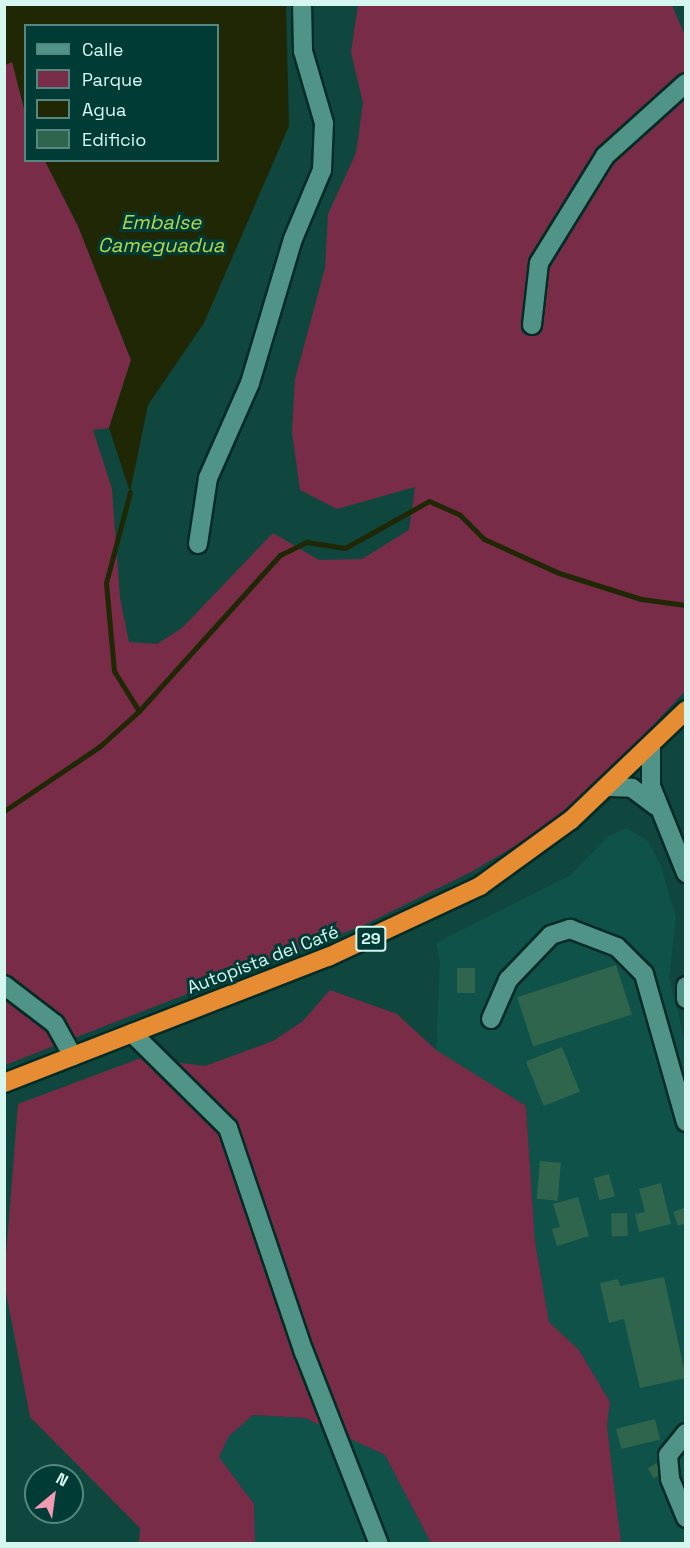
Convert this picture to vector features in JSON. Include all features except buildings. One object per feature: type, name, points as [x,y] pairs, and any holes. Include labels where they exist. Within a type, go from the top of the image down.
[{"type":"highway","name":"Autopista del Café","points":[[4,1083],[328,957],[454,899],[513,865],[609,787],[686,710]]},
{"type":"street","points":[[198,544],[208,478],[254,373],[293,239],[322,170],[324,123],[303,51],[302,4]]},
{"type":"street","points":[[532,325],[539,263],[605,156],[686,83]]},
{"type":"street","points":[[651,745],[651,786],[686,873]]},
{"type":"street","points":[[609,787],[632,788],[659,810]]},
{"type":"street","points":[[491,1019],[508,980],[551,935],[570,929],[617,947],[644,974],[686,1122]]},
{"type":"street","points":[[4,985],[55,1024],[73,1056]]},
{"type":"street","points":[[686,986],[686,999]]},
{"type":"street","points":[[132,1033],[228,1128],[304,1352],[379,1544]]},
{"type":"street","points":[[686,1433],[668,1455],[670,1479],[686,1518]]},
{"type":"shaded area","points":[[626,828],[648,841],[661,866],[676,918],[669,978],[686,1045],[685,1543],[621,1543],[607,1426],[610,1402],[579,1350],[549,1323],[535,1242],[526,1106],[436,1051],[440,961],[436,943],[571,875],[607,837]]},
{"type":"shaded area","points":[[253,1415],[305,1418],[385,1455],[431,1543],[255,1543],[254,1504],[219,1457],[229,1436]]},
{"type":"green space","points":[[358,5],[672,5],[686,38],[685,691],[614,767],[542,830],[471,872],[366,924],[5,1065],[5,65],[12,61],[24,108],[24,162],[46,162],[78,226],[131,360],[109,428],[93,430],[112,489],[120,598],[129,642],[157,644],[182,628],[273,533],[319,560],[362,559],[409,530],[415,487],[337,509],[300,490],[292,432],[295,379],[325,268],[328,214],[356,153],[363,103],[351,52]]},
{"type":"green space","points":[[330,990],[397,1014],[436,1050],[526,1106],[535,1242],[549,1322],[579,1350],[610,1402],[607,1426],[621,1543],[431,1543],[385,1455],[305,1418],[253,1415],[229,1436],[219,1457],[254,1504],[255,1543],[139,1543],[140,1528],[84,1471],[84,1464],[77,1464],[30,1417],[4,1282],[18,1104],[141,1058],[205,1066],[273,1041],[303,1021]]},
{"type":"water","name":"Embalse Cameguadua","points":[[5,4],[286,5],[289,126],[204,323],[148,405],[130,492],[109,428],[131,360],[78,226],[46,162],[219,162],[219,24],[24,24],[24,108],[12,62],[5,65]]},
{"type":"waterway","points":[[130,492],[106,583],[114,671],[139,711]]},
{"type":"waterway","points":[[4,811],[99,747],[139,711],[280,555],[307,542],[345,548],[429,501],[460,515],[484,539],[559,573],[641,599],[686,605]]}]
